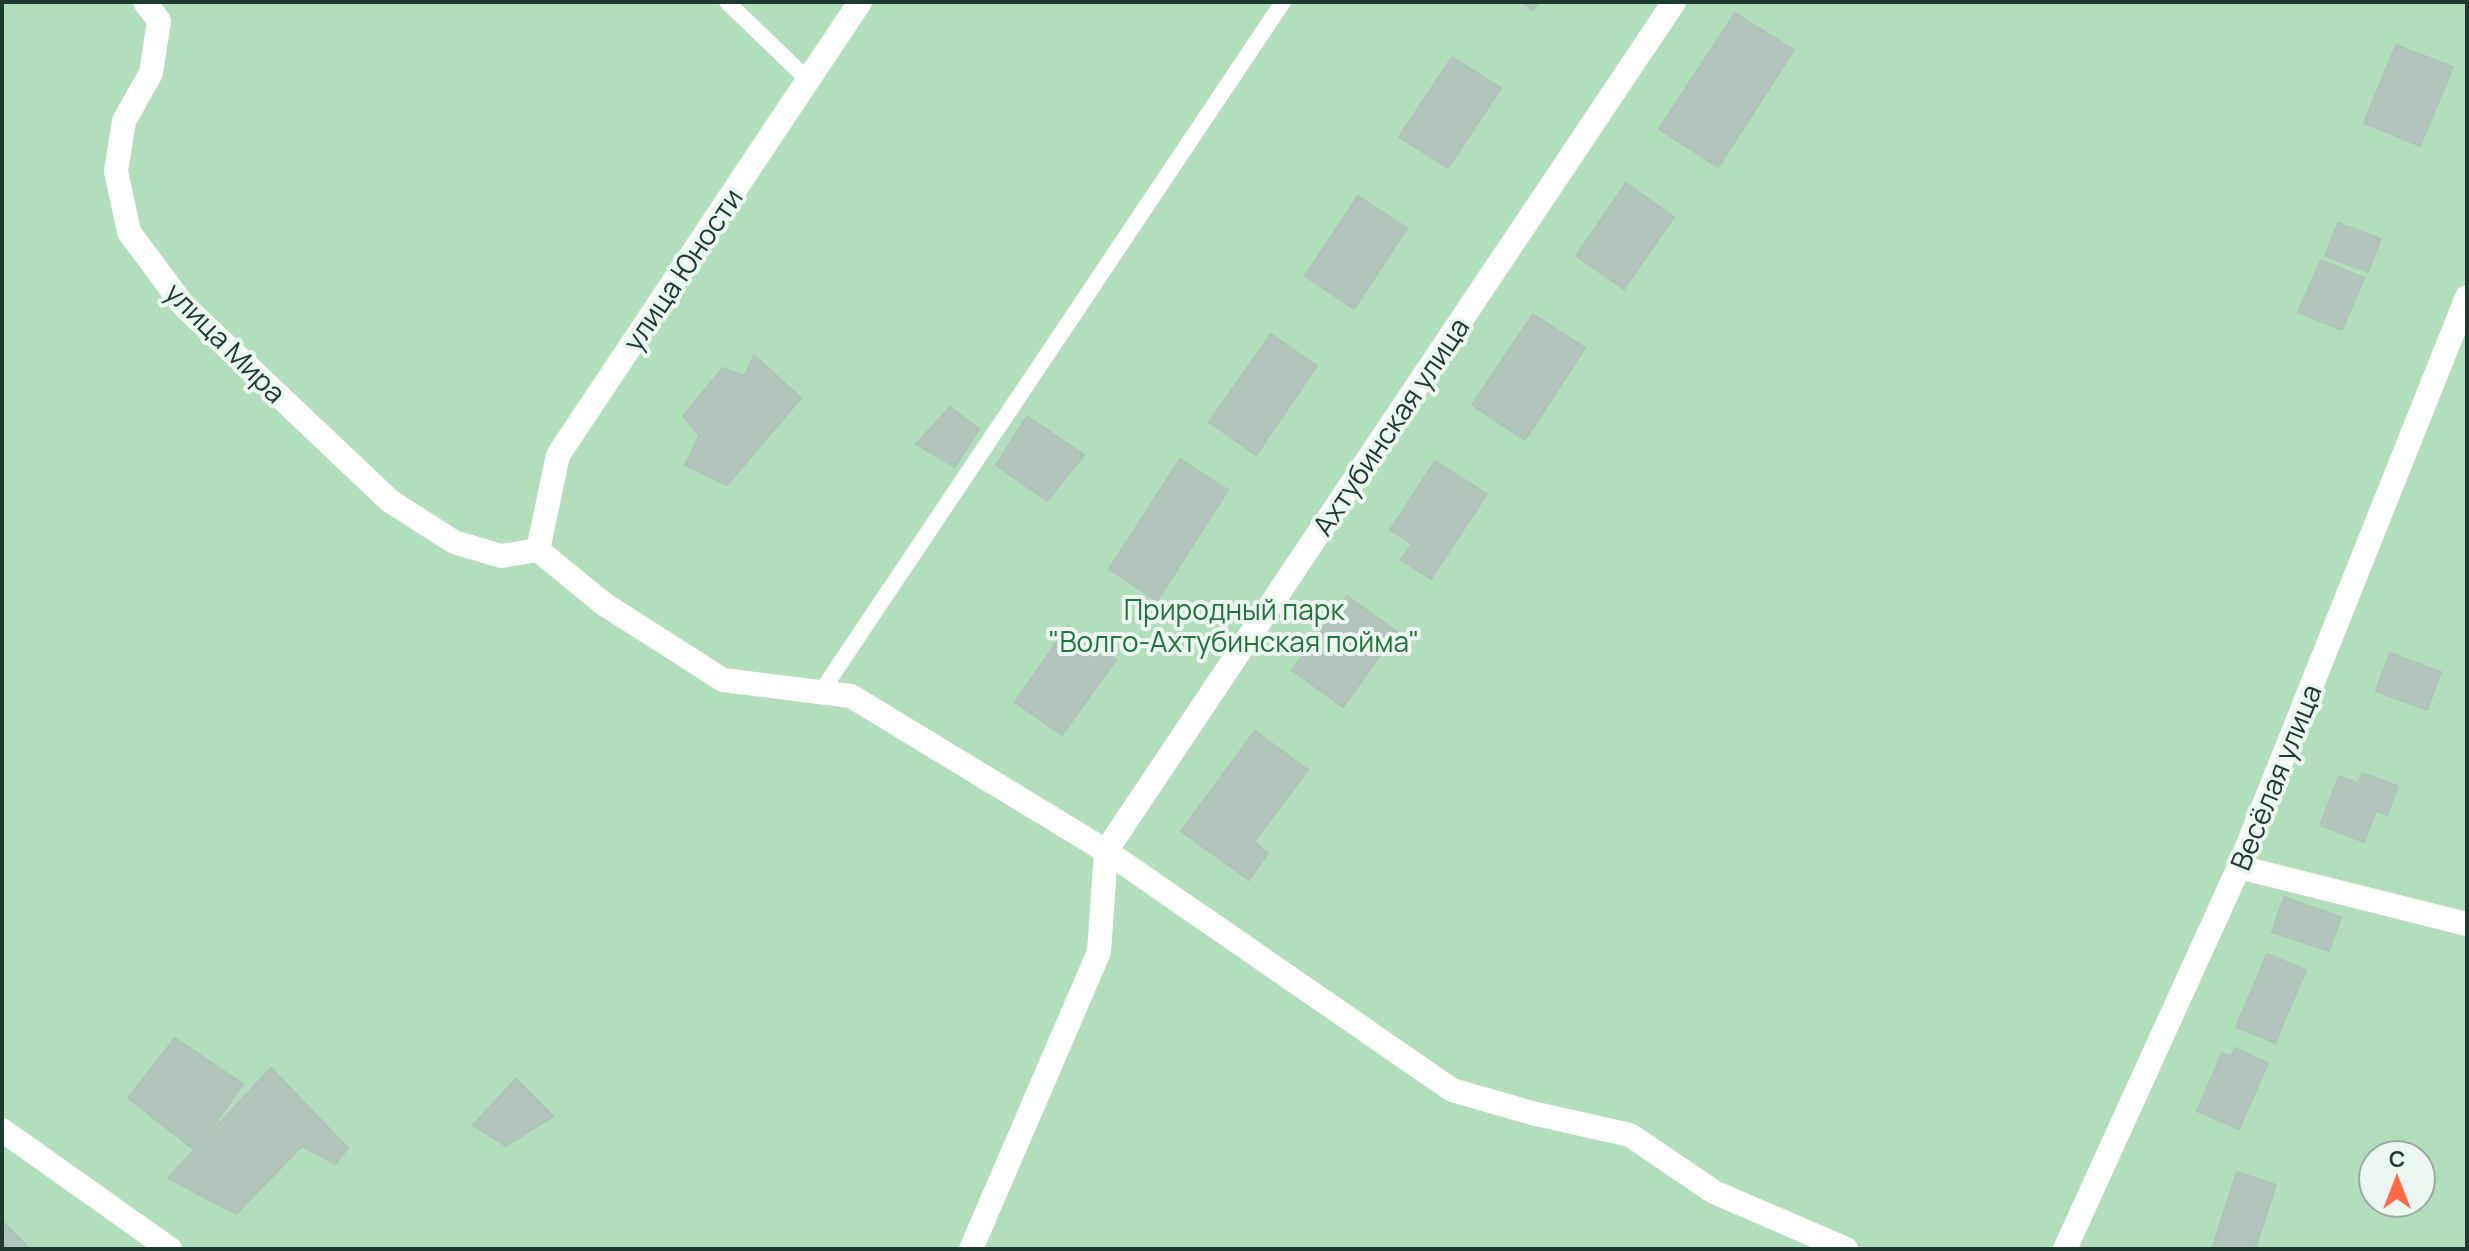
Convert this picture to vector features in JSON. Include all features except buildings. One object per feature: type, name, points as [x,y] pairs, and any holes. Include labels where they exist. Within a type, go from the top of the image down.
[{"type":"street","name":"улица Мира","points":[[145,2],[159,21],[151,73],[124,121],[116,171],[129,232],[183,305],[390,501],[454,542],[501,556],[538,550]]},
{"type":"street","name":"улица Юности","points":[[538,550],[558,455],[860,2]]},
{"type":"street","name":"Ахтубинская улица","points":[[1106,851],[1674,2]]},
{"type":"street","name":"Весёлая улица","points":[[2065,1249],[2239,867],[2467,297]]},
{"type":"street","points":[[538,550],[604,604],[723,680],[851,696],[1106,851],[1452,1090],[1532,1113],[1630,1135],[1714,1192],[1846,1249]]},
{"type":"street","points":[[971,1249],[1099,952],[1106,851]]},
{"type":"street","points":[[2239,867],[2467,924]]},
{"type":"street","points":[[2,1130],[170,1249]]},
{"type":"lane","points":[[727,2],[808,80]]},
{"type":"lane","points":[[821,692],[1283,2]]},
{"type":"green space","name":"Природный парк \"Волго-Ахтубинская пойма\"","points":[[2,2],[2467,2],[2467,1249],[2,1249]]}]
